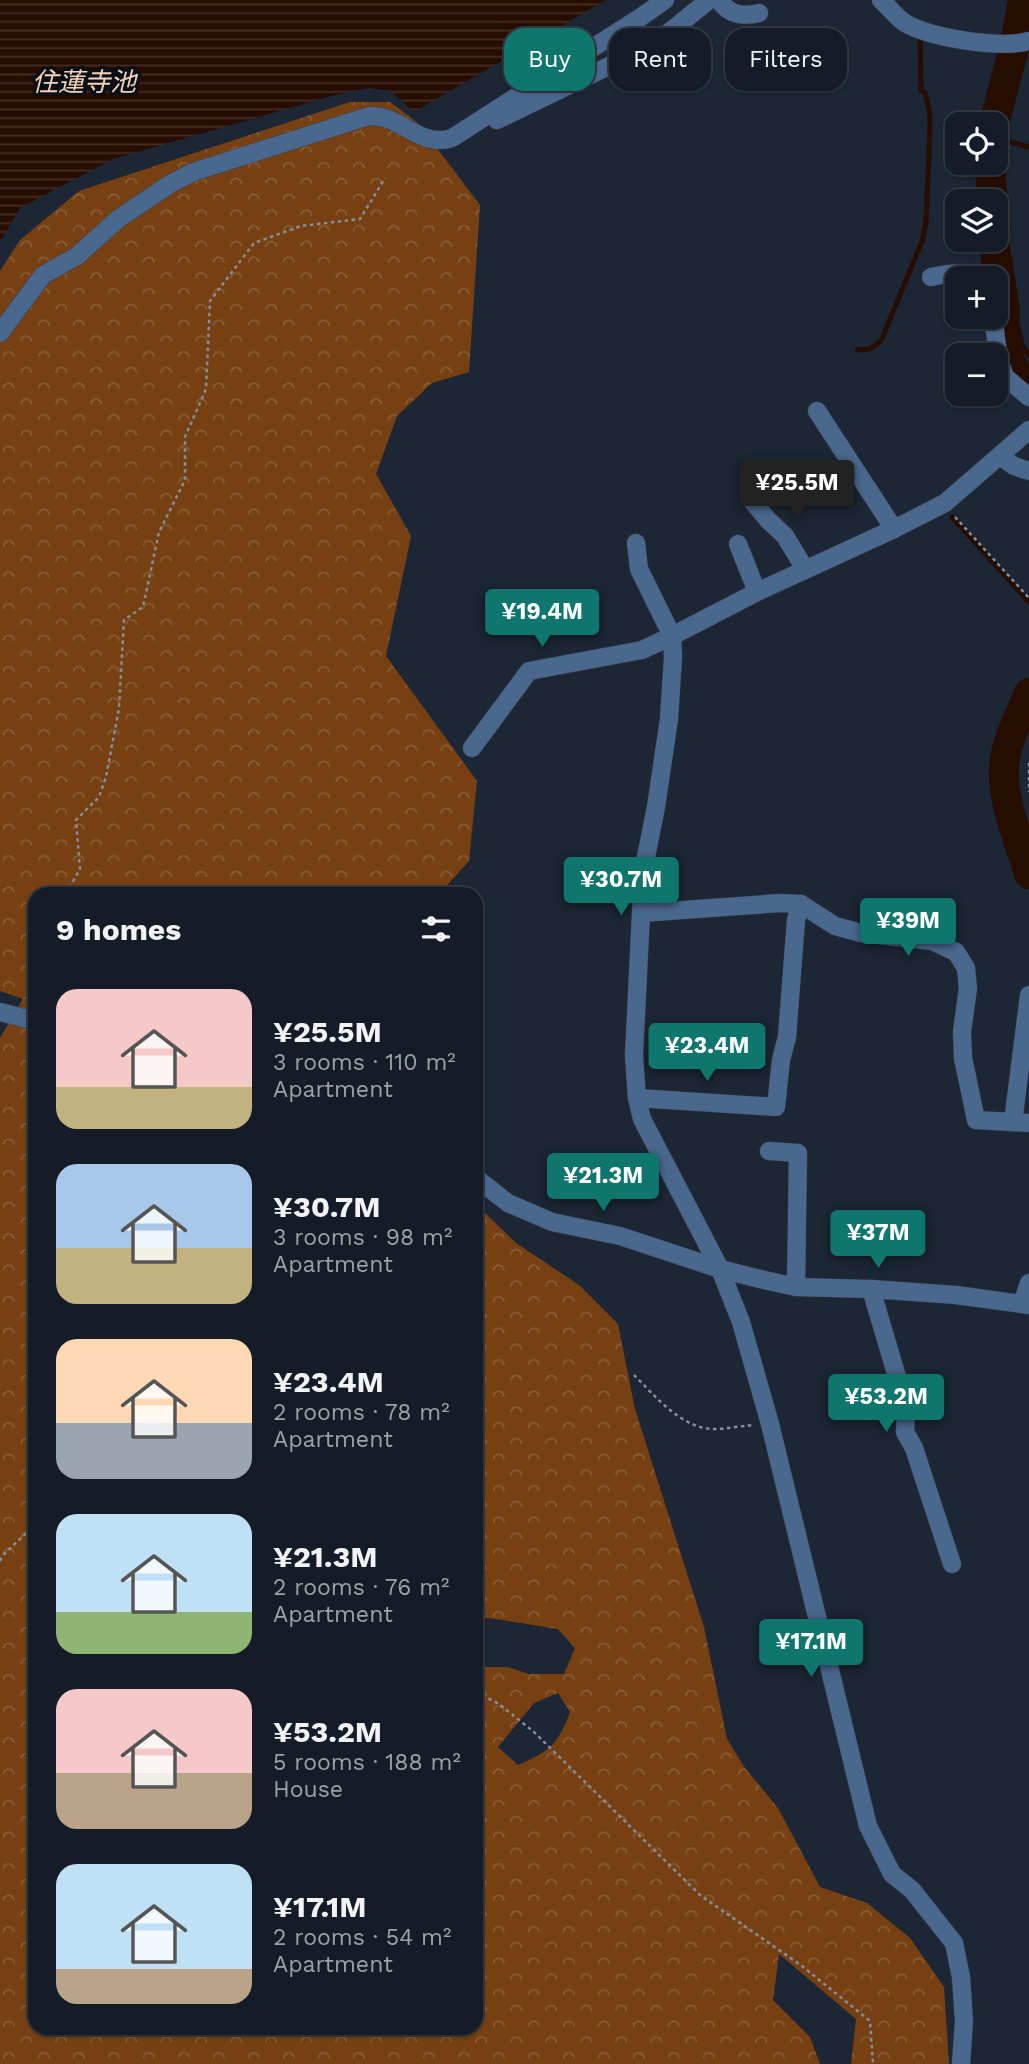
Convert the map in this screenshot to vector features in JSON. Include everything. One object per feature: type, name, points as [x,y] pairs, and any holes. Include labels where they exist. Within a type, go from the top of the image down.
[{"type":"street","points":[[459,134],[665,0]]},
{"type":"street","points":[[0,334],[43,275],[77,256],[144,200],[193,172],[369,116],[381,115],[424,138],[443,141],[503,118],[615,63],[667,34],[709,0]]},
{"type":"street","points":[[719,0],[724,8],[734,14],[745,16],[759,13]]},
{"type":"street","points":[[881,0],[897,16],[919,29],[962,39],[1007,43],[1027,41]]},
{"type":"street","points":[[931,277],[945,274]]},
{"type":"street","points":[[995,329],[999,360],[1005,377],[1029,397]]},
{"type":"street","points":[[817,411],[894,529]]},
{"type":"street","points":[[472,748],[529,671],[642,650],[757,592],[894,529],[945,503],[1029,430]]},
{"type":"street","points":[[1000,456],[1014,466],[1029,471]]},
{"type":"street","points":[[750,498],[785,536],[805,569]]},
{"type":"street","points":[[636,543],[639,569],[672,636],[668,719],[656,807],[643,872],[634,1056],[637,1098],[642,1119],[720,1269],[741,1322],[770,1424],[868,1826],[892,1874],[912,1890],[954,1943],[961,1977],[964,2021],[961,2064]]},
{"type":"street","points":[[738,544],[757,592]]},
{"type":"street","points":[[641,913],[780,903],[801,904],[835,926],[861,933],[932,941],[956,952],[966,968],[968,988],[962,1032],[963,1058],[976,1120],[1021,1122],[1029,995]]},
{"type":"street","points":[[637,1098],[776,1107],[781,1060],[787,1037],[796,920],[801,904]]},
{"type":"street","points":[[0,1012],[28,1019]]},
{"type":"street","points":[[769,1151],[798,1153],[796,1287]]},
{"type":"street","points":[[483,1183],[508,1203],[552,1223],[620,1236],[720,1269],[796,1287],[956,1295],[1025,1305],[1029,1283]]},
{"type":"street","points":[[872,1289],[906,1407],[905,1432],[914,1448],[952,1564]]},
{"type":"path","points":[[70,887],[80,869],[76,820],[99,797],[106,777],[119,708],[124,620],[143,607],[159,532],[185,480],[185,437],[206,388],[210,301],[254,243],[301,226],[360,219],[385,178]]},
{"type":"path","points":[[950,512],[1029,598]]},
{"type":"path","points":[[1029,763],[1029,792]]},
{"type":"path","points":[[634,1375],[654,1396],[689,1424],[712,1429],[770,1424]]},
{"type":"path","points":[[0,1561],[28,1532]]},
{"type":"path","points":[[483,1696],[499,1704],[534,1732],[700,1895],[802,1966],[870,2021],[873,2064]]},
{"type":"green space","points":[[350,102],[390,102],[418,123],[480,205],[469,372],[432,383],[397,416],[376,474],[411,536],[386,656],[477,781],[469,861],[445,887],[28,887],[28,2035],[483,2035],[483,1667],[507,1667],[529,1674],[564,1674],[575,1648],[558,1629],[483,1618],[483,1211],[516,1243],[579,1285],[618,1324],[635,1409],[704,1627],[727,1739],[745,1768],[778,1808],[820,1887],[867,1903],[910,1938],[944,1987],[949,2064],[851,2064],[856,2019],[779,1954],[773,2000],[810,2037],[820,2064],[0,2064],[0,1038],[23,999],[0,991],[0,271],[20,240],[79,191]],"holes":[[[558,1693],[570,1712],[552,1746],[518,1765],[498,1747],[534,1703]]]},
{"type":"water","name":"住蓮寺池","points":[[0,0],[606,0],[558,28],[504,28],[504,60],[414,112],[391,91],[368,88],[335,95],[113,159],[20,208],[0,242]]},
{"type":"waterway","points":[[997,112],[1016,40],[1023,0]]},
{"type":"waterway","points":[[857,350],[870,349],[881,341],[923,239],[930,114],[925,93],[921,91],[920,33]]},
{"type":"waterway","points":[[1029,147],[1000,139],[1007,244],[1017,306],[1017,323],[1022,344],[1029,356]]},
{"type":"waterway","points":[[991,175],[991,189]]},
{"type":"waterway","points":[[995,252],[1005,350],[1015,370],[1029,385]]},
{"type":"waterway","points":[[952,517],[1029,602]]},
{"type":"waterway","points":[[1029,693],[1010,738],[1004,766],[1008,807],[1029,874]]}]
